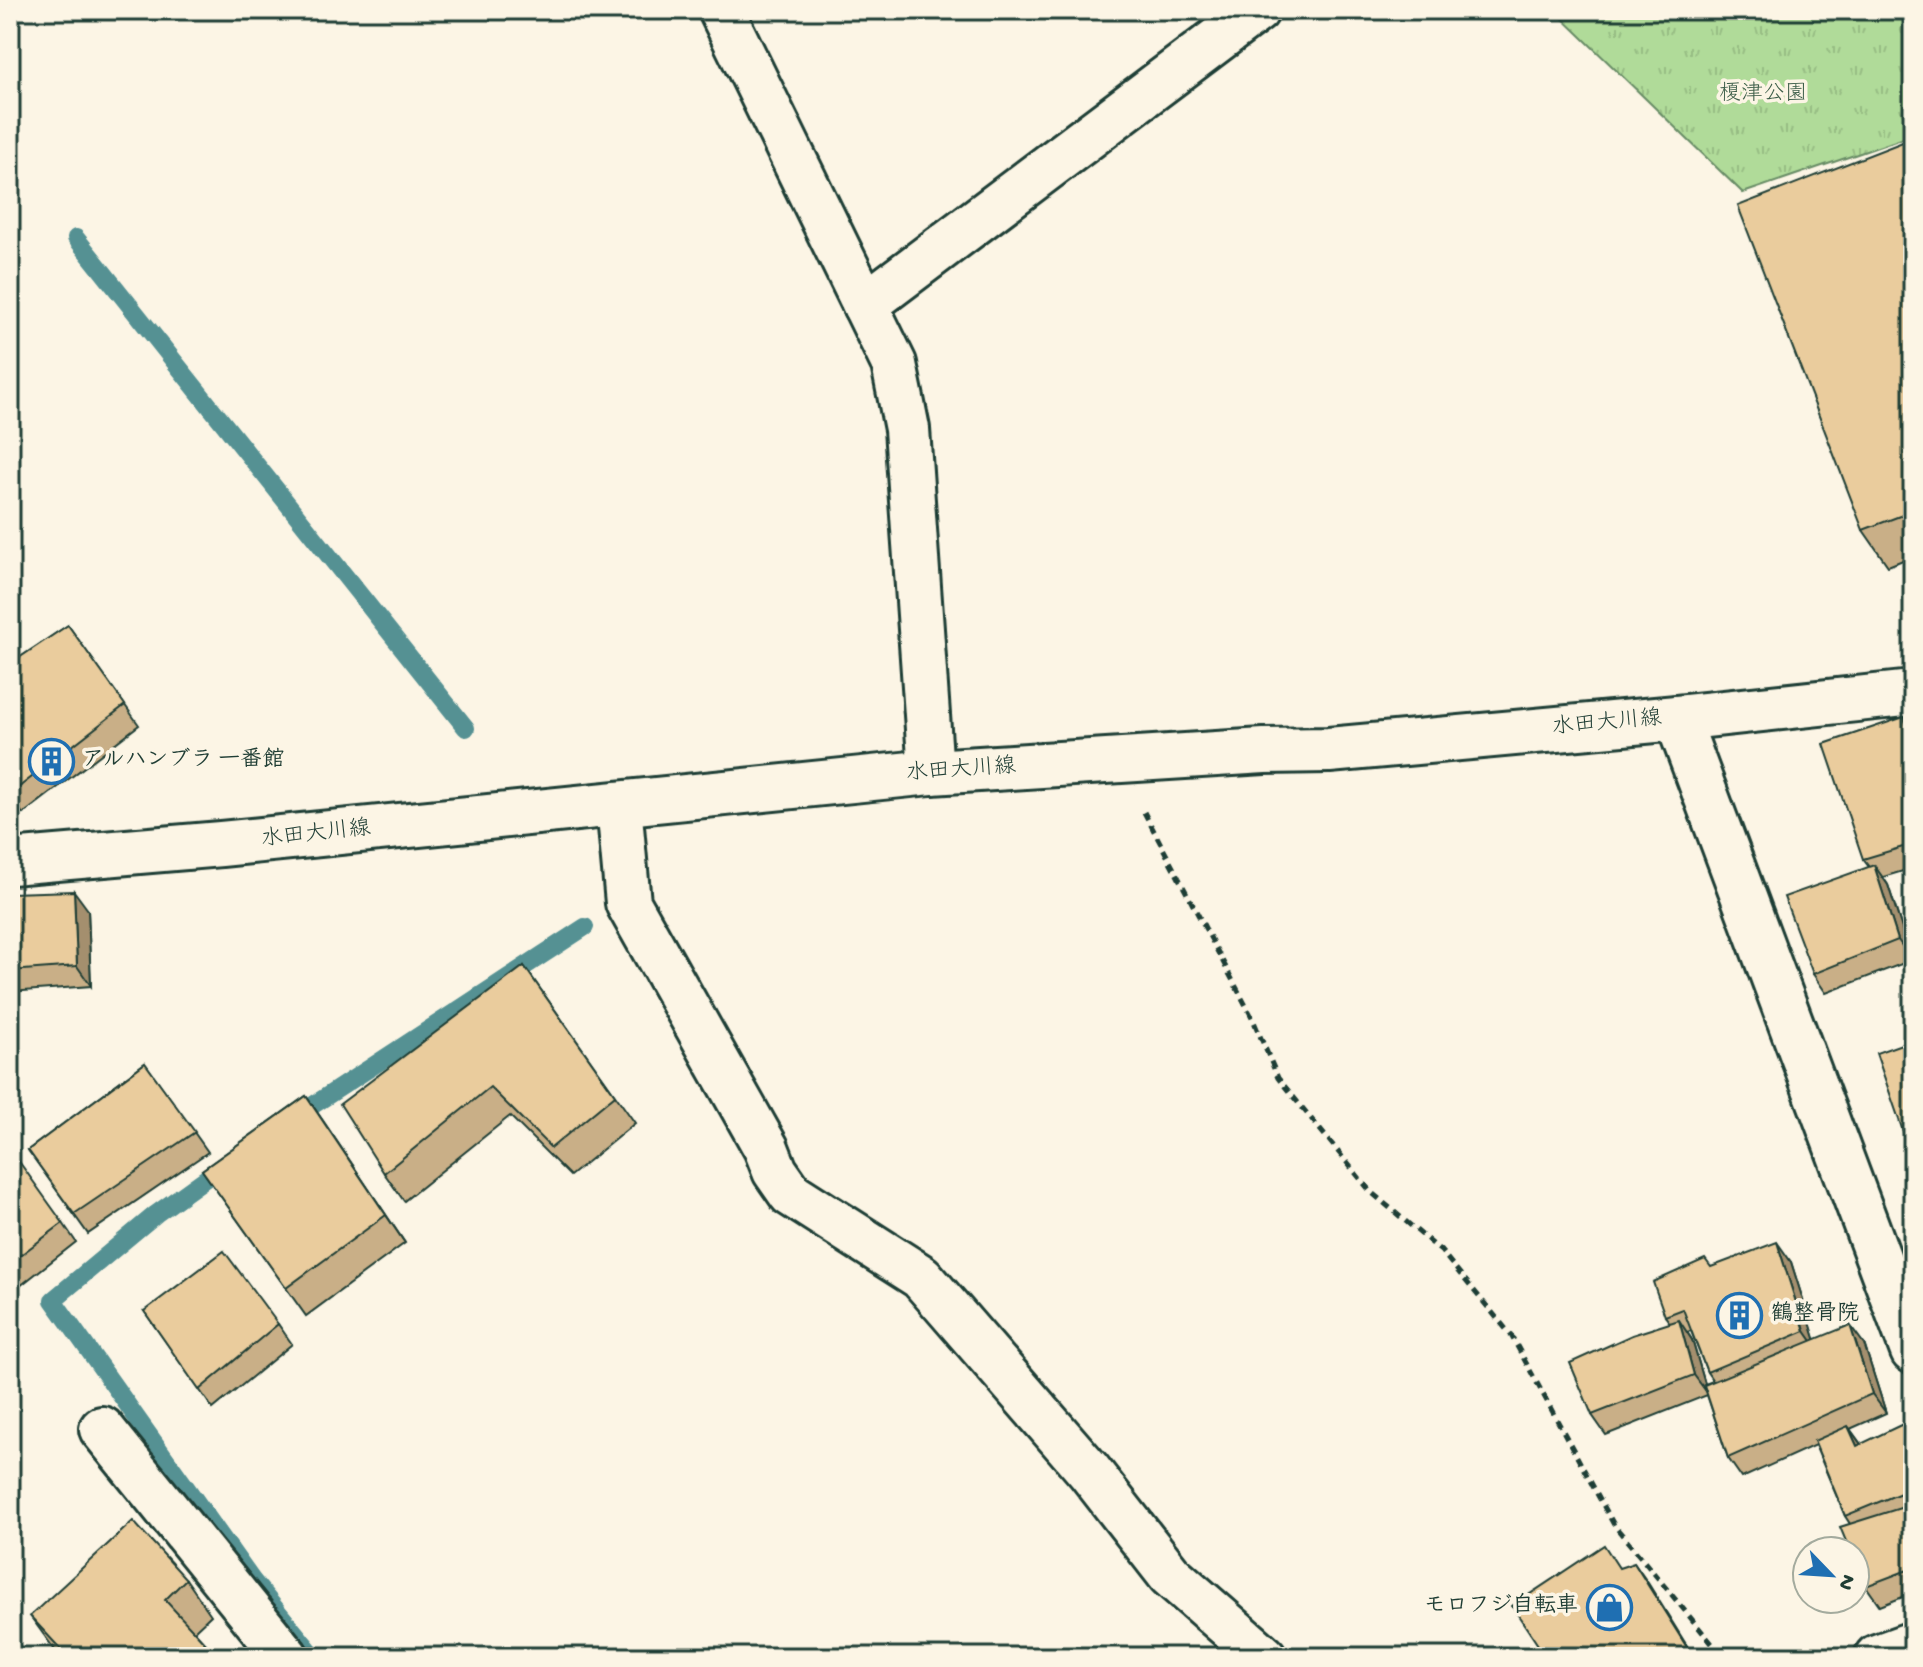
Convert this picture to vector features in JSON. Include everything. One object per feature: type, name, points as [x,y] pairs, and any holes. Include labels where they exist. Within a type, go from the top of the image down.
[{"type":"street","points":[[721,10],[894,364],[907,429],[931,772]]},
{"type":"street","points":[[865,305],[1257,10]]},
{"type":"street","name":"水田大川線","points":[[10,862],[237,843],[931,772],[1329,750],[1913,693]]},
{"type":"street","points":[[1677,718],[1913,1351]]},
{"type":"street","points":[[619,805],[628,903],[766,1148],[775,1171],[791,1194],[921,1277],[1089,1471],[1170,1575],[1264,1657]]},
{"type":"street","points":[[102,1429],[286,1657]]},
{"type":"street","points":[[1877,1657],[1913,1644]]},
{"type":"path","points":[[1119,760],[1176,877],[1252,1017],[1278,1078],[1371,1192],[1441,1251],[1511,1335],[1614,1525],[1723,1657]]},
{"type":"green space","name":"榎津公園","points":[[1554,10],[1913,10],[1913,135],[1743,193]]},
{"type":"building","points":[[1913,138],[1913,511],[1863,530],[1738,206]]},
{"type":"building","name":"アルハンブラ 一番館","points":[[68,625],[125,705],[10,794],[10,664]]},
{"type":"building","points":[[1904,717],[1913,746],[1913,844],[1863,859],[1824,744]]},
{"type":"building","points":[[1874,865],[1898,940],[1813,974],[1784,897]]},
{"type":"building","points":[[74,891],[77,966],[10,971],[10,893]]},
{"type":"building","points":[[524,966],[615,1095],[551,1148],[490,1087],[384,1173],[340,1104]]},
{"type":"building","points":[[1913,1040],[1913,1137],[1906,1140],[1876,1053]]},
{"type":"building","points":[[145,1063],[195,1132],[74,1214],[28,1150]]},
{"type":"building","points":[[306,1096],[386,1215],[286,1288],[202,1170]]},
{"type":"building","points":[[15,1156],[63,1223],[10,1263],[10,1160]]},
{"type":"building","name":"鶴整骨院","points":[[1777,1242],[1805,1331],[1707,1372],[1683,1309],[1665,1316],[1653,1282],[1705,1259],[1711,1267]]},
{"type":"building","points":[[224,1251],[278,1324],[199,1390],[144,1311]]},
{"type":"building","points":[[1679,1320],[1694,1375],[1592,1415],[1570,1363],[1632,1335]]},
{"type":"building","points":[[1850,1325],[1872,1394],[1728,1458],[1704,1385]]},
{"type":"building","points":[[1903,1424],[1913,1452],[1913,1488],[1845,1516],[1814,1441],[1848,1426],[1857,1446]]},
{"type":"building","points":[[1913,1504],[1913,1568],[1871,1584],[1871,1535],[1843,1535],[1840,1527]]},
{"type":"building","points":[[133,1521],[186,1579],[165,1600],[218,1657],[68,1657],[30,1616]]},
{"type":"building","name":"モロフジ自転車","points":[[1604,1545],[1619,1568],[1634,1563],[1693,1657],[1546,1657],[1512,1606]]},
{"type":"waterway","points":[[76,238],[466,728]]},
{"type":"waterway","points":[[295,1117],[585,927]]},
{"type":"waterway","points":[[227,1163],[156,1214],[53,1300],[252,1580],[315,1657]]},
{"type":"place","name":"アルハンブラ 一番館","points":[[51,761]]},
{"type":"place","name":"鶴整骨院","points":[[1740,1315]]},
{"type":"place","name":"モロフジ自転車","points":[[1609,1607]]}]
